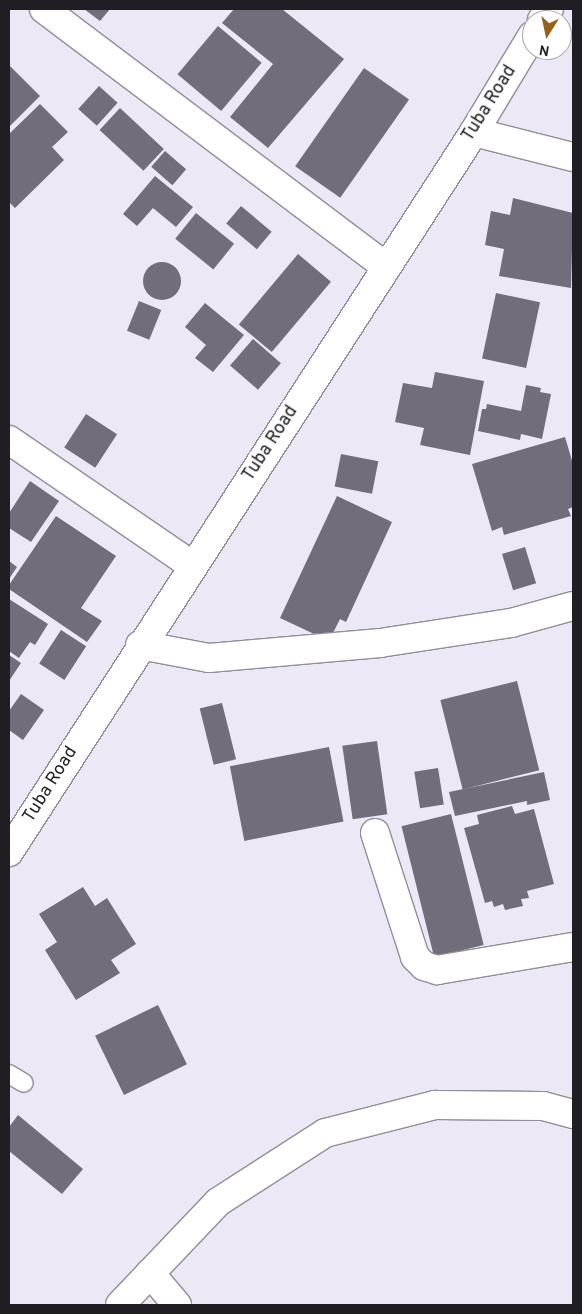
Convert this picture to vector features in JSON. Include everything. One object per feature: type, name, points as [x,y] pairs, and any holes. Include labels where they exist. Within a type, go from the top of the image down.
[{"type":"street","points":[[44,9],[385,266]]},
{"type":"street","name":"Tuba Road","points":[[9,852],[140,645],[194,566],[385,266],[474,132],[522,53]]},
{"type":"street","points":[[474,132],[573,157]]},
{"type":"street","points":[[13,453],[194,566]]},
{"type":"street","points":[[140,645],[209,658],[390,641],[511,623],[573,606]]},
{"type":"street","points":[[375,833],[415,957],[424,966],[437,970],[573,946]]},
{"type":"street","points":[[120,1305],[218,1202],[325,1133],[435,1105],[542,1106],[573,1114]]},
{"type":"street","points":[[150,1273],[177,1305]]},
{"type":"lane","points":[[9,1074],[24,1083]]},
{"type":"building","points":[[84,9],[110,9],[100,21]]},
{"type":"building","points":[[234,9],[282,9],[344,59],[268,148],[230,117],[273,64],[222,23]]},
{"type":"building","points":[[218,26],[262,63],[221,111],[178,74]]},
{"type":"building","points":[[9,65],[40,96],[9,127]]},
{"type":"building","points":[[364,68],[409,100],[340,198],[295,166]]},
{"type":"building","points":[[99,86],[118,103],[97,126],[78,109]]},
{"type":"building","points":[[40,104],[68,132],[52,147],[64,160],[15,208],[9,202],[9,134]]},
{"type":"building","points":[[120,108],[164,149],[143,171],[100,130]]},
{"type":"building","points":[[165,151],[186,169],[172,185],[151,167]]},
{"type":"building","points":[[155,176],[193,207],[176,227],[153,208],[137,226],[123,214]]},
{"type":"building","points":[[513,198],[573,213],[571,288],[499,276],[504,249],[485,245],[491,211],[510,215]]},
{"type":"building","points":[[241,206],[272,232],[257,249],[226,224]]},
{"type":"building","points":[[196,213],[234,244],[213,269],[175,239]]},
{"type":"building","points":[[298,254],[331,282],[272,352],[239,324]]},
{"type":"building","points":[[162,262],[176,267],[181,281],[176,295],[162,300],[148,295],[143,281],[148,267]]},
{"type":"building","points":[[496,293],[540,302],[526,368],[482,359]]},
{"type":"building","points":[[139,301],[161,310],[149,340],[127,331]]},
{"type":"building","points":[[205,303],[244,335],[213,372],[195,358],[206,345],[185,327]]},
{"type":"building","points":[[253,339],[281,363],[258,390],[230,365]]},
{"type":"building","points":[[435,372],[484,381],[470,455],[420,445],[424,428],[395,422],[403,383],[432,388]]},
{"type":"building","points":[[526,385],[541,388],[540,392],[551,394],[542,439],[521,434],[520,440],[478,431],[482,409],[486,409],[487,404],[521,411]]},
{"type":"building","points":[[86,414],[117,434],[95,468],[64,448]]},
{"type":"building","points":[[565,437],[573,464],[573,507],[568,509],[571,516],[504,535],[502,527],[492,531],[472,464]]},
{"type":"building","points":[[341,454],[378,461],[372,494],[335,486]]},
{"type":"building","points":[[30,481],[59,501],[31,542],[9,528],[9,513]]},
{"type":"building","points":[[337,496],[392,522],[346,622],[340,619],[329,641],[280,618]]},
{"type":"building","points":[[56,516],[116,556],[81,608],[102,621],[87,642],[9,589],[9,585]]},
{"type":"building","points":[[525,547],[536,583],[513,590],[502,554]]},
{"type":"building","points":[[9,561],[17,567],[9,579]]},
{"type":"building","points":[[9,599],[48,624],[35,645],[30,642],[19,658],[9,651]]},
{"type":"building","points":[[61,630],[86,646],[64,680],[39,664]]},
{"type":"building","points":[[9,655],[21,663],[9,681]]},
{"type":"building","points":[[517,681],[539,770],[463,789],[440,700]]},
{"type":"building","points":[[21,694],[44,710],[23,740],[9,730],[9,711]]},
{"type":"building","points":[[222,703],[236,759],[214,765],[200,709]]},
{"type":"building","points":[[377,741],[387,814],[353,819],[342,746]]},
{"type":"building","points":[[329,747],[344,822],[244,841],[230,766]]},
{"type":"building","points":[[438,768],[444,805],[420,808],[414,772]]},
{"type":"building","points":[[544,772],[550,800],[527,805],[527,801],[455,816],[449,792]]},
{"type":"building","points":[[512,806],[515,814],[534,809],[554,884],[527,891],[529,898],[521,899],[523,906],[505,910],[503,904],[494,907],[492,901],[485,903],[464,828],[479,824],[477,815]]},
{"type":"building","points":[[451,814],[484,945],[434,957],[402,826]]},
{"type":"building","points":[[83,887],[95,906],[107,898],[136,944],[111,960],[120,973],[76,1000],[45,950],[57,942],[39,914]]},
{"type":"building","points":[[158,1005],[187,1064],[124,1095],[95,1036]]},
{"type":"building","points":[[18,1115],[83,1169],[62,1194],[9,1151],[9,1127]]}]
